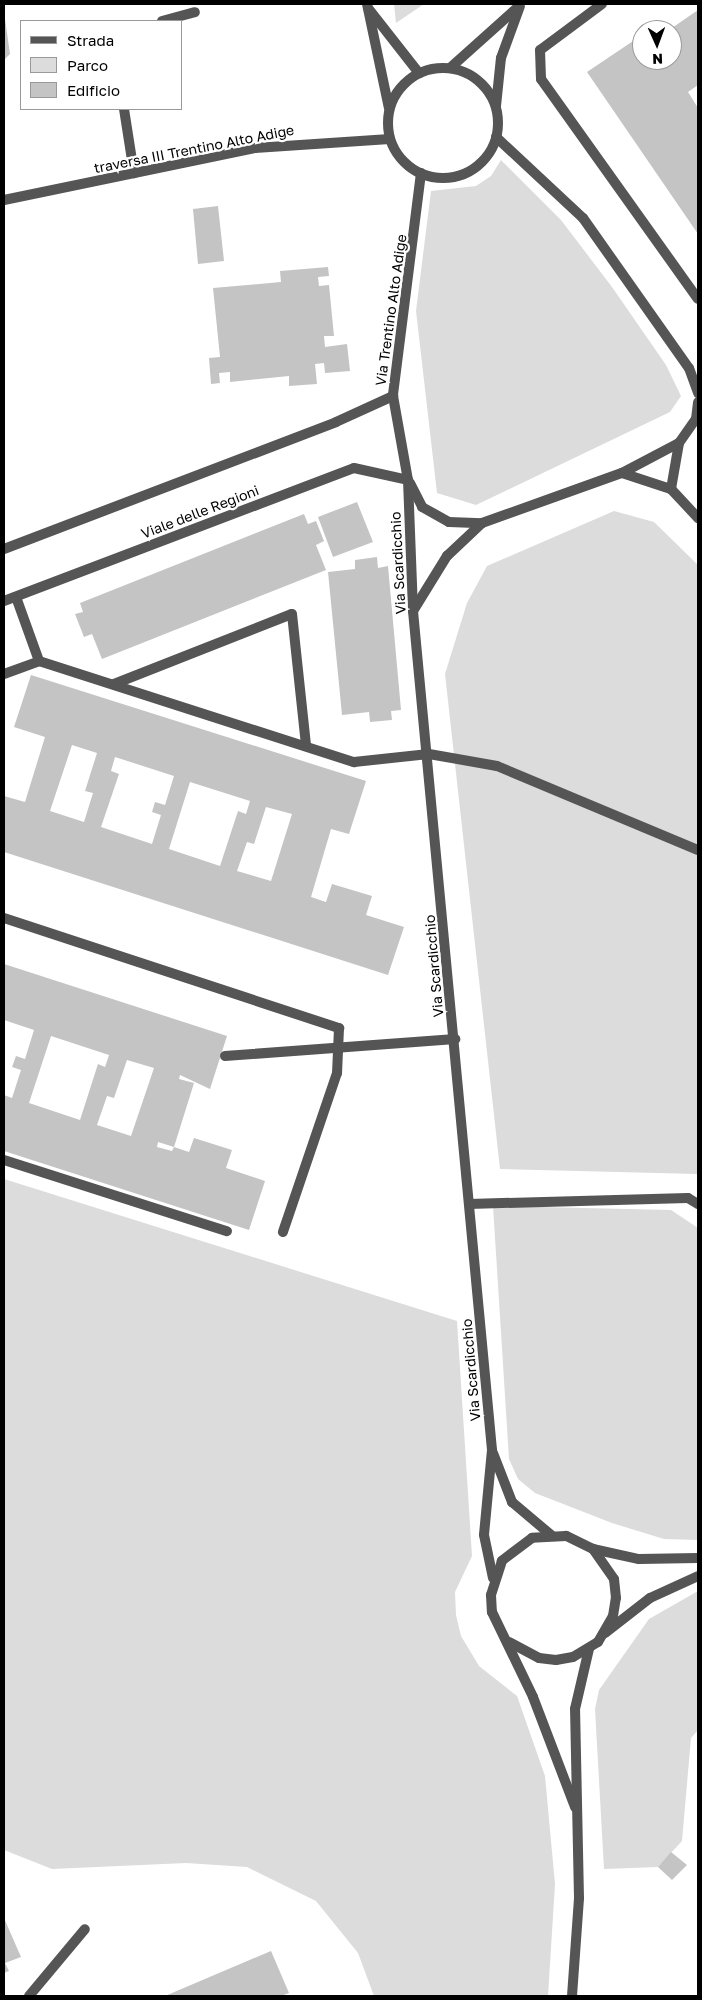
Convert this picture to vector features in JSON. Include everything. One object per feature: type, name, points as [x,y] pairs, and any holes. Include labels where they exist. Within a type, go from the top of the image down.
[{"type":"street","points":[[602,4],[540,50],[542,79],[698,299]]},
{"type":"street","points":[[450,68],[521,5]]},
{"type":"street","points":[[367,6],[389,108],[390,139],[397,153],[421,173],[436,177],[467,172],[490,152],[496,137],[496,106],[501,58],[521,5]]},
{"type":"street","points":[[367,6],[419,73]]},
{"type":"street","points":[[166,20],[195,12]]},
{"type":"street","points":[[389,108],[406,82],[419,73],[450,68],[479,80],[496,106]]},
{"type":"street","points":[[124,110],[134,173]]},
{"type":"street","points":[[496,137],[583,218],[690,368],[698,393]]},
{"type":"street","name":"traversa III Trentino Alto Adige","points":[[4,200],[295,142],[390,139]]},
{"type":"street","name":"Via Trentino Alto Adige","points":[[408,480],[393,396],[421,173]]},
{"type":"street","points":[[4,549],[393,396]]},
{"type":"street","points":[[670,489],[679,443],[696,419],[698,406]]},
{"type":"street","points":[[408,480],[422,507],[449,522],[482,523],[622,472],[679,443]]},
{"type":"street","name":"Viale delle Regioni","points":[[4,602],[354,468],[408,480]]},
{"type":"street","points":[[622,472],[670,489],[698,518]]},
{"type":"street","name":"Via Scardicchio","points":[[408,480],[413,611],[429,754],[492,1450],[484,1535],[493,1578]]},
{"type":"street","points":[[413,611],[447,556],[482,523]]},
{"type":"street","points":[[16,597],[39,661]]},
{"type":"street","points":[[114,684],[292,614],[306,746]]},
{"type":"street","points":[[4,674],[39,661],[354,762],[429,754],[497,766],[698,850]]},
{"type":"street","points":[[4,918],[339,1028],[341,1048],[337,1073],[283,1232]]},
{"type":"street","points":[[225,1056],[455,1039]]},
{"type":"street","points":[[4,1160],[227,1231]]},
{"type":"street","points":[[469,1204],[688,1198],[698,1204]]},
{"type":"street","name":"Via Scardicchio","points":[[492,1450],[512,1502],[552,1535]]},
{"type":"street","points":[[575,1807],[509,1642],[492,1612],[493,1578],[516,1548],[552,1535],[593,1549],[639,1559],[698,1558]]},
{"type":"street","points":[[593,1549],[614,1579],[616,1598],[605,1633]]},
{"type":"street","points":[[509,1642],[523,1652],[556,1660],[588,1649],[605,1633],[650,1598],[698,1576]]},
{"type":"street","points":[[572,1996],[579,1898],[575,1807],[575,1709],[588,1649]]},
{"type":"street","points":[[29,1996],[85,1928]]},
{"type":"green space","points":[[394,4],[424,4],[396,23]]},
{"type":"green space","points":[[501,160],[561,220],[612,287],[666,365],[681,396],[670,412],[476,505],[437,493],[416,311],[431,191],[476,186],[491,176]]},
{"type":"green space","points":[[614,511],[654,522],[698,565],[697,1174],[500,1169],[445,674],[467,603],[487,566]]},
{"type":"green space","points":[[4,1179],[457,1321],[472,1556],[455,1592],[456,1615],[461,1636],[479,1666],[517,1696],[545,1776],[555,1884],[548,1996],[374,1996],[358,1953],[316,1901],[247,1867],[186,1863],[52,1869],[4,1850]]},
{"type":"green space","points":[[493,1206],[671,1210],[698,1228],[698,1540],[664,1539],[612,1523],[535,1493],[518,1479],[509,1459]]},
{"type":"green space","points":[[698,1591],[698,1730],[691,1738],[682,1841],[658,1867],[604,1869],[595,1709],[599,1690],[649,1619]]},
{"type":"building","points":[[698,10],[698,85],[688,92],[698,108],[698,234],[587,72],[632,42],[632,70],[682,70],[682,21]]},
{"type":"building","points":[[4,12],[10,54],[4,60]]},
{"type":"building","points":[[218,206],[224,261],[198,264],[193,209]]},
{"type":"building","points":[[328,267],[329,276],[318,277],[319,286],[329,285],[334,336],[324,336],[325,347],[347,344],[350,371],[325,373],[324,363],[315,364],[317,384],[289,386],[289,376],[230,382],[230,372],[219,373],[220,383],[211,384],[209,358],[220,357],[213,288],[281,282],[280,271]]},
{"type":"building","points":[[357,502],[373,542],[333,557],[318,517]]},
{"type":"building","points":[[304,514],[308,524],[316,521],[324,541],[316,545],[326,570],[102,659],[92,634],[84,637],[75,614],[83,612],[80,603]]},
{"type":"building","points":[[377,557],[378,568],[388,566],[401,710],[391,711],[392,720],[370,722],[369,712],[342,715],[328,572],[355,569],[355,560]]},
{"type":"building","points":[[31,675],[366,781],[349,834],[331,829],[311,897],[326,902],[332,884],[372,896],[366,915],[404,927],[388,975],[4,852],[4,796],[25,802],[45,737],[14,727]],"holes":[[[72,745],[97,753],[85,791],[93,793],[84,822],[50,811]],[[115,757],[174,776],[165,805],[155,802],[152,812],[161,815],[152,844],[101,827],[119,774],[111,771]],[[190,782],[250,801],[246,814],[238,811],[220,866],[169,849]],[[266,807],[292,814],[271,881],[237,871],[247,842],[254,844]]]},
{"type":"building","points":[[4,964],[227,1036],[210,1089],[180,1075],[179,1079],[194,1083],[174,1147],[189,1152],[194,1138],[232,1150],[226,1168],[265,1181],[249,1230],[4,1151],[4,1095],[12,1098],[21,1070],[12,1067],[16,1056],[25,1059],[34,1030],[4,1020]],"holes":[[[51,1036],[109,1055],[105,1067],[98,1064],[80,1120],[29,1103]],[[127,1060],[154,1068],[131,1136],[97,1125],[107,1096],[114,1098]],[[158,1142],[174,1147],[172,1151],[157,1147]]]},
{"type":"building","points":[[671,1852],[687,1865],[672,1880],[658,1867]]},
{"type":"building","points":[[4,1918],[21,1957],[5,1963],[9,1971],[4,1973]]},
{"type":"building","points":[[271,1951],[289,1993],[281,1996],[165,1996]]}]
